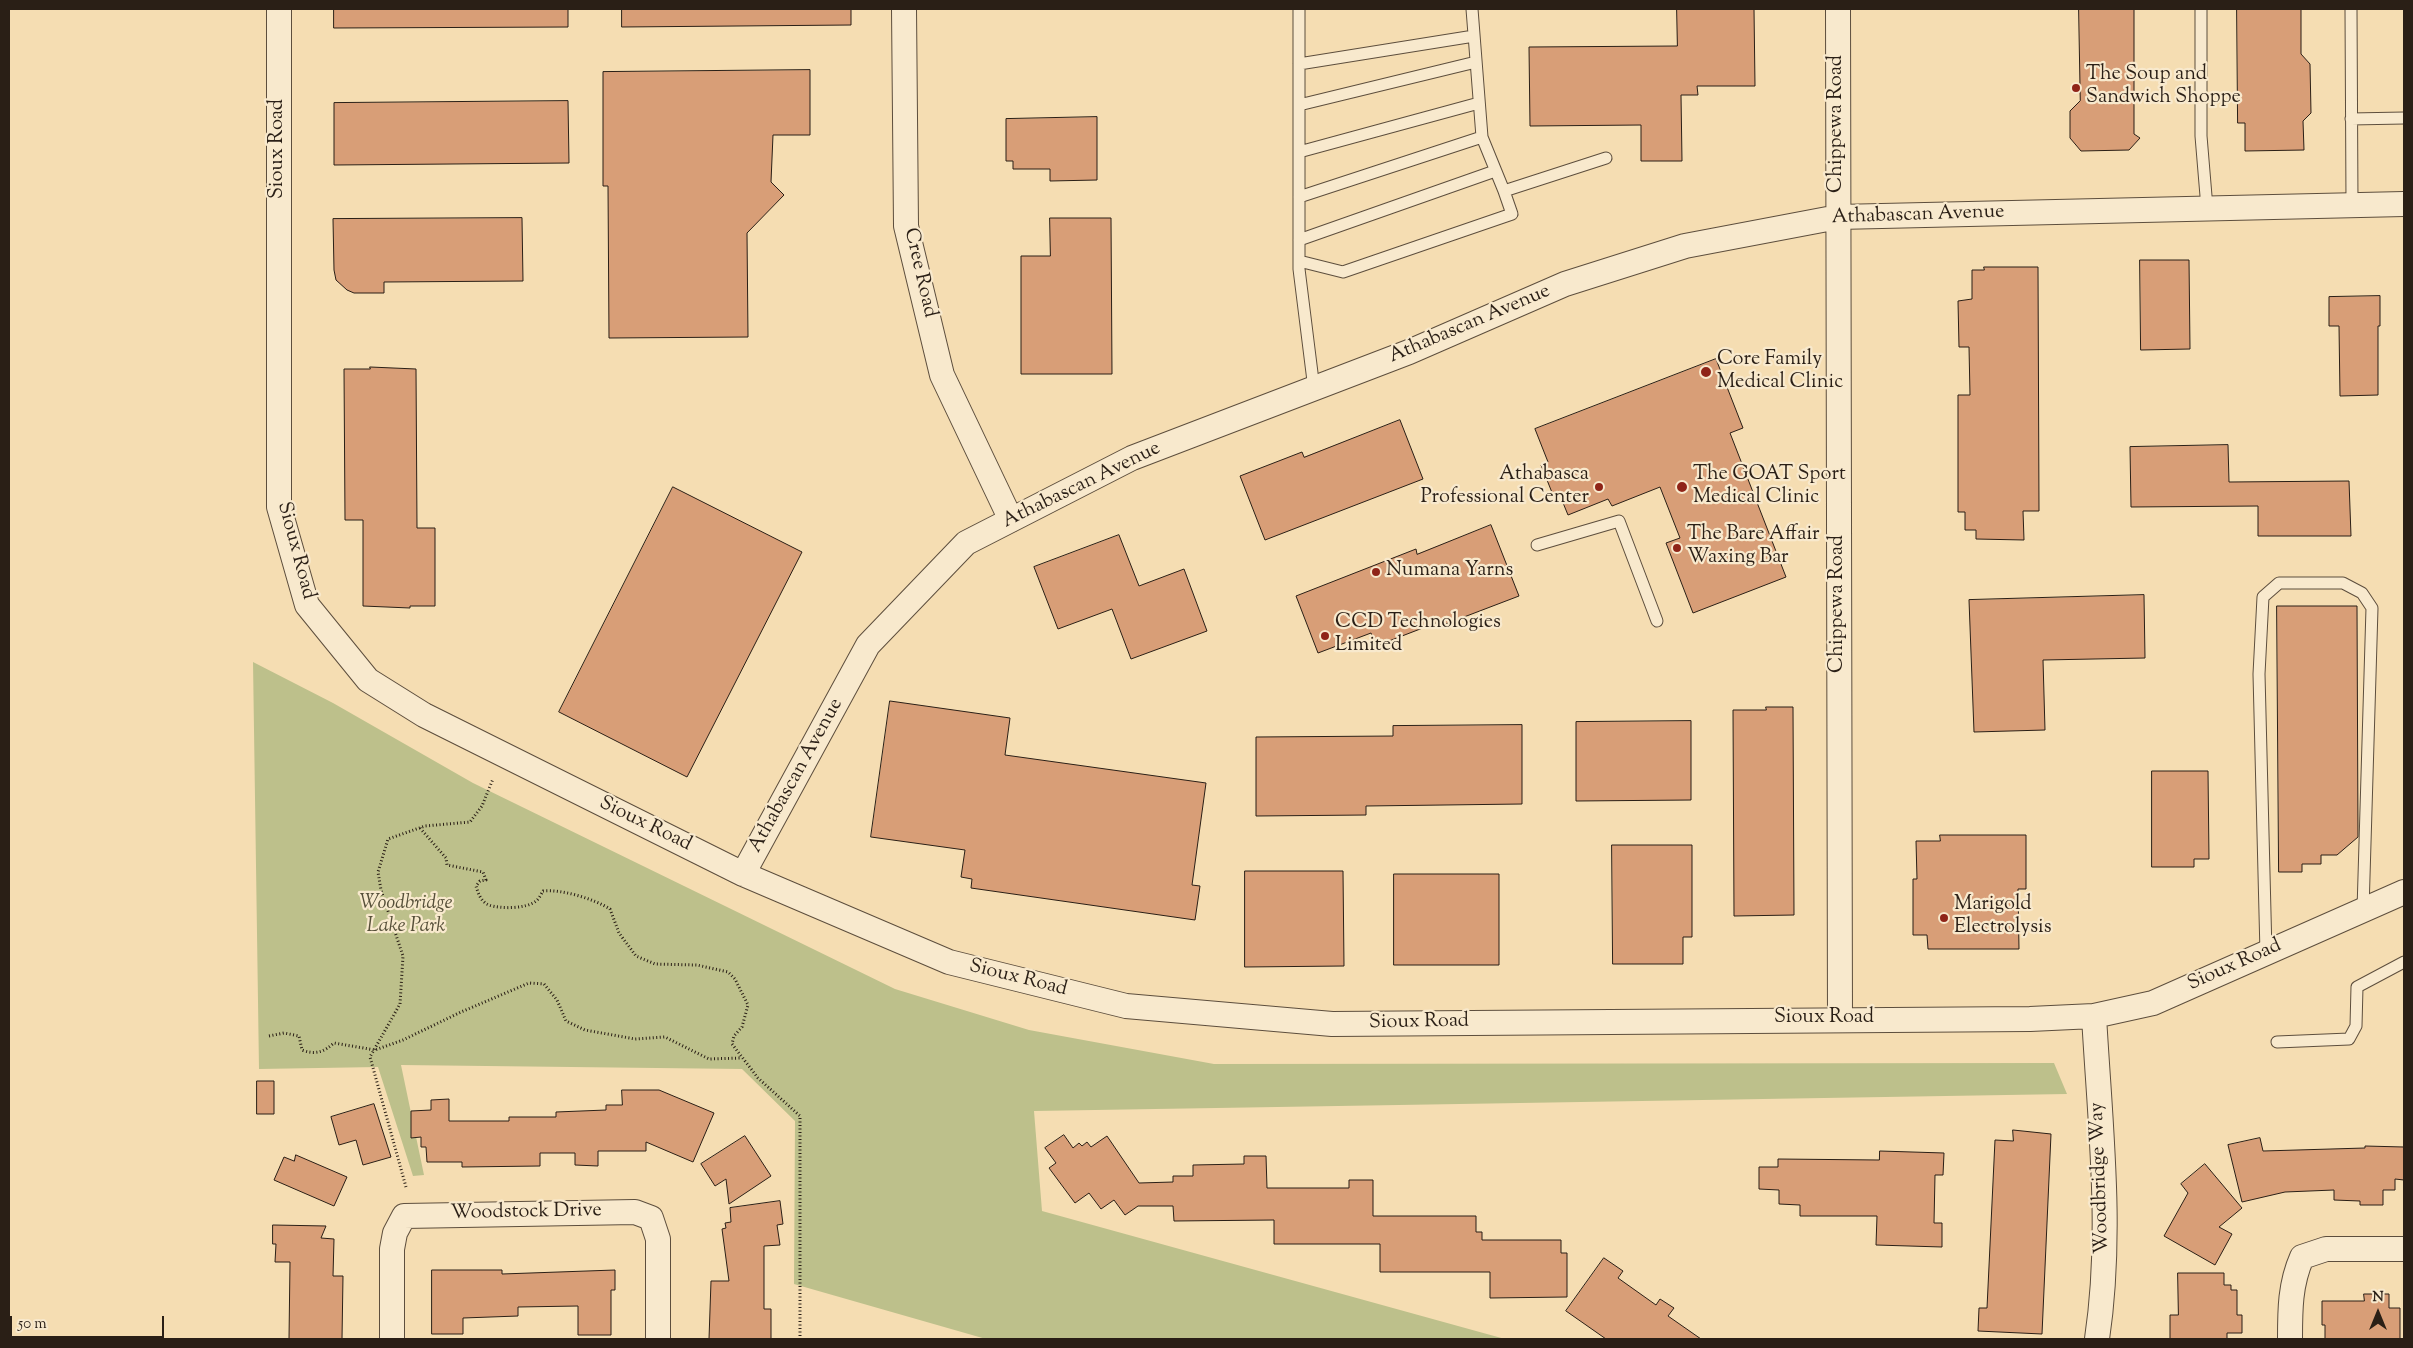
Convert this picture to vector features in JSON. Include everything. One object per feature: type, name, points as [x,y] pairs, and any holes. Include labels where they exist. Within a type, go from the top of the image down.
[{"type":"street","name":"Sioux Road","points":[[279,9],[279,507],[307,605],[368,680],[416,710],[743,874],[949,962],[1126,1006],[1332,1024],[2030,1019],[2094,1016],[2153,1003],[2404,892]]},
{"type":"street","name":"Cree Road","points":[[904,9],[906,226],[942,375],[1011,520]]},
{"type":"street","name":"Chippewa Road","points":[[1838,9],[1840,1019]]},
{"type":"street","name":"Athabascan Avenue","points":[[743,874],[868,645],[966,543],[1132,458],[1409,352],[1565,284],[1685,246],[1838,217],[2404,204]]},
{"type":"street","name":"Woodbridge Way","points":[[2094,1016],[2106,1218],[2103,1299],[2097,1339]]},
{"type":"street","name":"Woodstock Drive","points":[[392,1339],[392,1249],[395,1232],[404,1216],[635,1212],[651,1218],[658,1239],[658,1339]]},
{"type":"street","points":[[2290,1339],[2290,1292],[2302,1257],[2326,1249],[2404,1248]]},
{"type":"lane","points":[[1299,9],[1299,261],[1314,389]]},
{"type":"lane","points":[[1299,261],[1342,272],[1512,214],[1482,137],[1472,9]]},
{"type":"lane","points":[[2201,9],[2201,136],[2207,208]]},
{"type":"lane","points":[[2351,9],[2352,204]]},
{"type":"lane","points":[[1299,64],[1474,36]]},
{"type":"lane","points":[[1299,105],[1476,62]]},
{"type":"lane","points":[[1299,152],[1479,103]]},
{"type":"lane","points":[[2352,119],[2404,118]]},
{"type":"lane","points":[[1299,197],[1482,137]]},
{"type":"lane","points":[[1504,191],[1606,158]]},
{"type":"lane","points":[[1299,240],[1495,171]]},
{"type":"lane","points":[[1537,545],[1620,521],[1657,621]]},
{"type":"lane","points":[[2266,953],[2259,674],[2263,597],[2279,583],[2343,583],[2362,593],[2372,608],[2363,910]]},
{"type":"lane","points":[[2277,1042],[2349,1039],[2356,1026],[2356,987],[2404,962]]},
{"type":"path","points":[[406,1187],[370,1057],[400,1004],[403,956],[381,890],[378,872],[388,839],[425,826],[470,822],[482,806],[493,779]]},
{"type":"path","points":[[420,828],[446,858],[447,864],[483,872],[486,880],[480,881],[476,886],[479,896],[488,905],[504,907],[526,905],[536,901],[543,891],[554,890],[577,897],[586,897],[610,909],[619,933],[636,956],[655,964],[697,965],[728,972],[735,979],[748,1005],[742,1027],[734,1036],[732,1044],[758,1078],[800,1116],[800,1339]]},
{"type":"path","points":[[270,1036],[284,1033],[299,1036],[302,1050],[312,1054],[326,1051],[334,1043],[375,1050],[403,1040],[461,1012],[529,983],[544,984],[557,1000],[566,1021],[585,1030],[635,1039],[665,1037],[709,1060],[742,1058]]},
{"type":"green space","name":"Woodbridge Lake Park","points":[[253,662],[333,703],[473,783],[895,989],[1029,1030],[1214,1064],[2054,1063],[2067,1094],[1034,1111],[1042,1211],[1505,1339],[986,1339],[794,1284],[795,1121],[742,1069],[401,1065],[424,1175],[413,1176],[378,1067],[259,1069]]},
{"type":"building","points":[[334,9],[568,9],[568,27],[334,28]]},
{"type":"building","points":[[622,9],[851,9],[851,25],[622,27]]},
{"type":"building","points":[[1677,9],[1754,9],[1755,86],[1697,86],[1698,95],[1681,95],[1682,161],[1641,161],[1641,125],[1530,126],[1529,47],[1677,46]]},
{"type":"building","points":[[2079,9],[2134,9],[2134,134],[2140,138],[2129,150],[2081,151],[2070,138],[2070,111],[2080,101]]},
{"type":"building","points":[[2237,9],[2301,9],[2301,54],[2310,64],[2311,113],[2303,121],[2304,150],[2245,151],[2245,123],[2238,123]]},
{"type":"building","points":[[810,70],[810,135],[773,135],[771,182],[784,195],[747,233],[748,337],[609,338],[608,186],[603,186],[603,72]]},
{"type":"building","points":[[568,101],[569,163],[334,165],[334,103]]},
{"type":"building","points":[[1097,117],[1097,180],[1050,181],[1050,169],[1013,169],[1013,161],[1006,161],[1006,119]]},
{"type":"building","points":[[522,218],[523,281],[384,282],[384,293],[354,293],[347,290],[336,280],[334,270],[333,219]]},
{"type":"building","points":[[1050,218],[1111,218],[1112,374],[1021,374],[1021,256],[1050,256]]},
{"type":"building","points":[[2140,260],[2189,260],[2190,349],[2141,350]]},
{"type":"building","points":[[1984,267],[2038,267],[2039,511],[2023,511],[2024,540],[1976,539],[1976,530],[1965,530],[1965,512],[1958,512],[1958,395],[1970,395],[1969,347],[1959,347],[1958,301],[1972,299],[1972,270],[1984,270]]},
{"type":"building","points":[[2380,296],[2378,395],[2340,396],[2339,326],[2329,326],[2329,297]]},
{"type":"building","name":"Athabasca Professional Center","points":[[1716,359],[1743,428],[1730,433],[1786,577],[1693,613],[1666,543],[1680,538],[1660,487],[1612,506],[1608,499],[1568,515],[1559,493],[1553,495],[1541,465],[1548,462],[1535,429]]},
{"type":"building","points":[[370,367],[416,369],[417,528],[435,528],[435,606],[410,606],[410,608],[363,606],[363,520],[345,520],[344,369],[370,369]]},
{"type":"building","points":[[1400,420],[1423,479],[1265,540],[1240,476],[1302,452],[1304,457]]},
{"type":"building","points":[[2228,445],[2229,482],[2349,481],[2351,536],[2258,536],[2258,506],[2131,507],[2130,447]]},
{"type":"building","points":[[673,487],[802,552],[687,777],[559,712]]},
{"type":"building","points":[[1491,525],[1519,596],[1443,625],[1441,621],[1376,646],[1371,633],[1318,653],[1296,596],[1416,549],[1417,554]]},
{"type":"building","points":[[1119,535],[1139,586],[1184,569],[1207,631],[1131,659],[1112,609],[1058,629],[1034,567]]},
{"type":"building","points":[[2144,595],[2145,658],[2043,660],[2045,730],[1974,732],[1969,600]]},
{"type":"building","points":[[2277,606],[2357,606],[2358,837],[2337,855],[2321,855],[2321,864],[2302,864],[2302,872],[2279,872]]},
{"type":"building","points":[[890,701],[1010,718],[1005,755],[1206,783],[1192,885],[1200,886],[1195,920],[971,888],[972,879],[961,877],[965,850],[871,837]]},
{"type":"building","points":[[1766,707],[1793,707],[1794,915],[1734,916],[1733,710],[1766,710]]},
{"type":"building","points":[[1691,721],[1691,800],[1576,801],[1576,722]]},
{"type":"building","points":[[1522,725],[1522,804],[1366,806],[1366,815],[1256,816],[1256,737],[1393,736],[1393,726]]},
{"type":"building","points":[[2152,771],[2208,771],[2209,859],[2194,859],[2194,867],[2152,867]]},
{"type":"building","points":[[1940,835],[2026,835],[2026,889],[2018,889],[2019,949],[1928,949],[1927,935],[1913,935],[1913,879],[1917,879],[1916,841],[1940,841]]},
{"type":"building","points":[[1612,845],[1692,845],[1692,937],[1683,937],[1683,964],[1613,964]]},
{"type":"building","points":[[1245,871],[1343,871],[1344,966],[1245,967]]},
{"type":"building","points":[[1394,874],[1499,874],[1499,965],[1394,965]]},
{"type":"building","points":[[257,1081],[274,1081],[274,1114],[257,1114]]},
{"type":"building","points":[[622,1090],[659,1090],[714,1113],[693,1162],[646,1142],[646,1151],[598,1151],[598,1166],[575,1165],[575,1153],[540,1153],[540,1166],[462,1167],[462,1162],[427,1162],[426,1147],[421,1147],[421,1137],[411,1138],[411,1111],[431,1110],[431,1100],[449,1099],[449,1121],[509,1121],[509,1117],[556,1117],[556,1112],[606,1110],[606,1105],[622,1105]]},
{"type":"building","points":[[374,1104],[391,1157],[363,1165],[356,1140],[339,1145],[331,1117]]},
{"type":"building","points":[[2013,1130],[2051,1134],[2042,1334],[1978,1331],[1979,1308],[1987,1308],[1995,1140],[2013,1141]]},
{"type":"building","points":[[1064,1135],[1073,1148],[1079,1143],[1082,1146],[1087,1142],[1091,1147],[1107,1136],[1139,1183],[1173,1182],[1173,1176],[1193,1176],[1193,1165],[1244,1164],[1244,1156],[1266,1156],[1267,1188],[1349,1188],[1349,1180],[1373,1180],[1373,1216],[1476,1216],[1476,1232],[1482,1232],[1482,1240],[1561,1240],[1561,1253],[1567,1253],[1567,1297],[1490,1298],[1490,1272],[1380,1272],[1380,1244],[1274,1244],[1274,1220],[1174,1221],[1173,1206],[1138,1206],[1125,1215],[1114,1200],[1101,1209],[1089,1193],[1075,1203],[1049,1168],[1056,1163],[1045,1148]]},
{"type":"building","points":[[745,1136],[771,1176],[729,1204],[726,1179],[715,1186],[701,1164]]},
{"type":"building","points":[[2260,1138],[2263,1151],[2365,1148],[2365,1146],[2404,1147],[2404,1180],[2395,1179],[2395,1190],[2383,1190],[2383,1205],[2360,1205],[2360,1201],[2334,1200],[2334,1190],[2285,1192],[2242,1202],[2228,1145]]},
{"type":"building","points":[[1880,1151],[1944,1153],[1943,1175],[1935,1175],[1934,1223],[1942,1223],[1942,1247],[1876,1245],[1877,1216],[1800,1216],[1800,1205],[1779,1204],[1779,1190],[1759,1189],[1759,1167],[1778,1167],[1778,1159],[1879,1160]]},
{"type":"building","points":[[296,1155],[347,1177],[334,1206],[274,1180],[284,1157],[294,1161]]},
{"type":"building","points":[[2205,1164],[2242,1208],[2219,1227],[2232,1234],[2215,1265],[2164,1236],[2188,1193],[2181,1184]]},
{"type":"building","points":[[780,1201],[783,1224],[777,1225],[780,1245],[764,1246],[764,1309],[771,1309],[771,1339],[709,1339],[711,1281],[729,1281],[722,1229],[726,1228],[725,1223],[731,1222],[730,1208]]},
{"type":"building","points":[[273,1225],[326,1226],[321,1238],[334,1239],[333,1276],[343,1276],[342,1339],[289,1339],[290,1262],[275,1262],[276,1244],[273,1244]]},
{"type":"building","points":[[1604,1258],[1623,1271],[1618,1278],[1656,1305],[1660,1299],[1674,1308],[1668,1316],[1701,1339],[1606,1339],[1566,1311]]},
{"type":"building","points":[[432,1270],[502,1270],[502,1274],[615,1270],[615,1290],[611,1290],[611,1335],[578,1335],[578,1306],[518,1307],[518,1316],[463,1318],[463,1334],[432,1334]]},
{"type":"building","points":[[2178,1273],[2224,1273],[2224,1285],[2231,1285],[2231,1290],[2237,1290],[2237,1315],[2242,1315],[2242,1333],[2227,1333],[2227,1339],[2170,1339],[2170,1315],[2178,1315]]},
{"type":"building","points":[[2364,1294],[2389,1294],[2389,1308],[2400,1308],[2400,1339],[2325,1339],[2325,1325],[2322,1325],[2322,1301],[2364,1301]]},
{"type":"place","name":"The Soup and Sandwich Shoppe","points":[[2076,88]]},
{"type":"place","name":"Core Family Medical Clinic","points":[[1706,372]]},
{"type":"place","name":"Athabasca Professional Center","points":[[1599,487]]},
{"type":"place","name":"The GOAT Sport Medical Clinic","points":[[1682,487]]},
{"type":"place","name":"The Bare Affair Waxing Bar","points":[[1677,548]]},
{"type":"place","name":"Numana Yarns","points":[[1376,572]]},
{"type":"place","name":"CCD Technologies Limited","points":[[1325,636]]},
{"type":"place","name":"Marigold Electrolysis","points":[[1944,918]]}]
